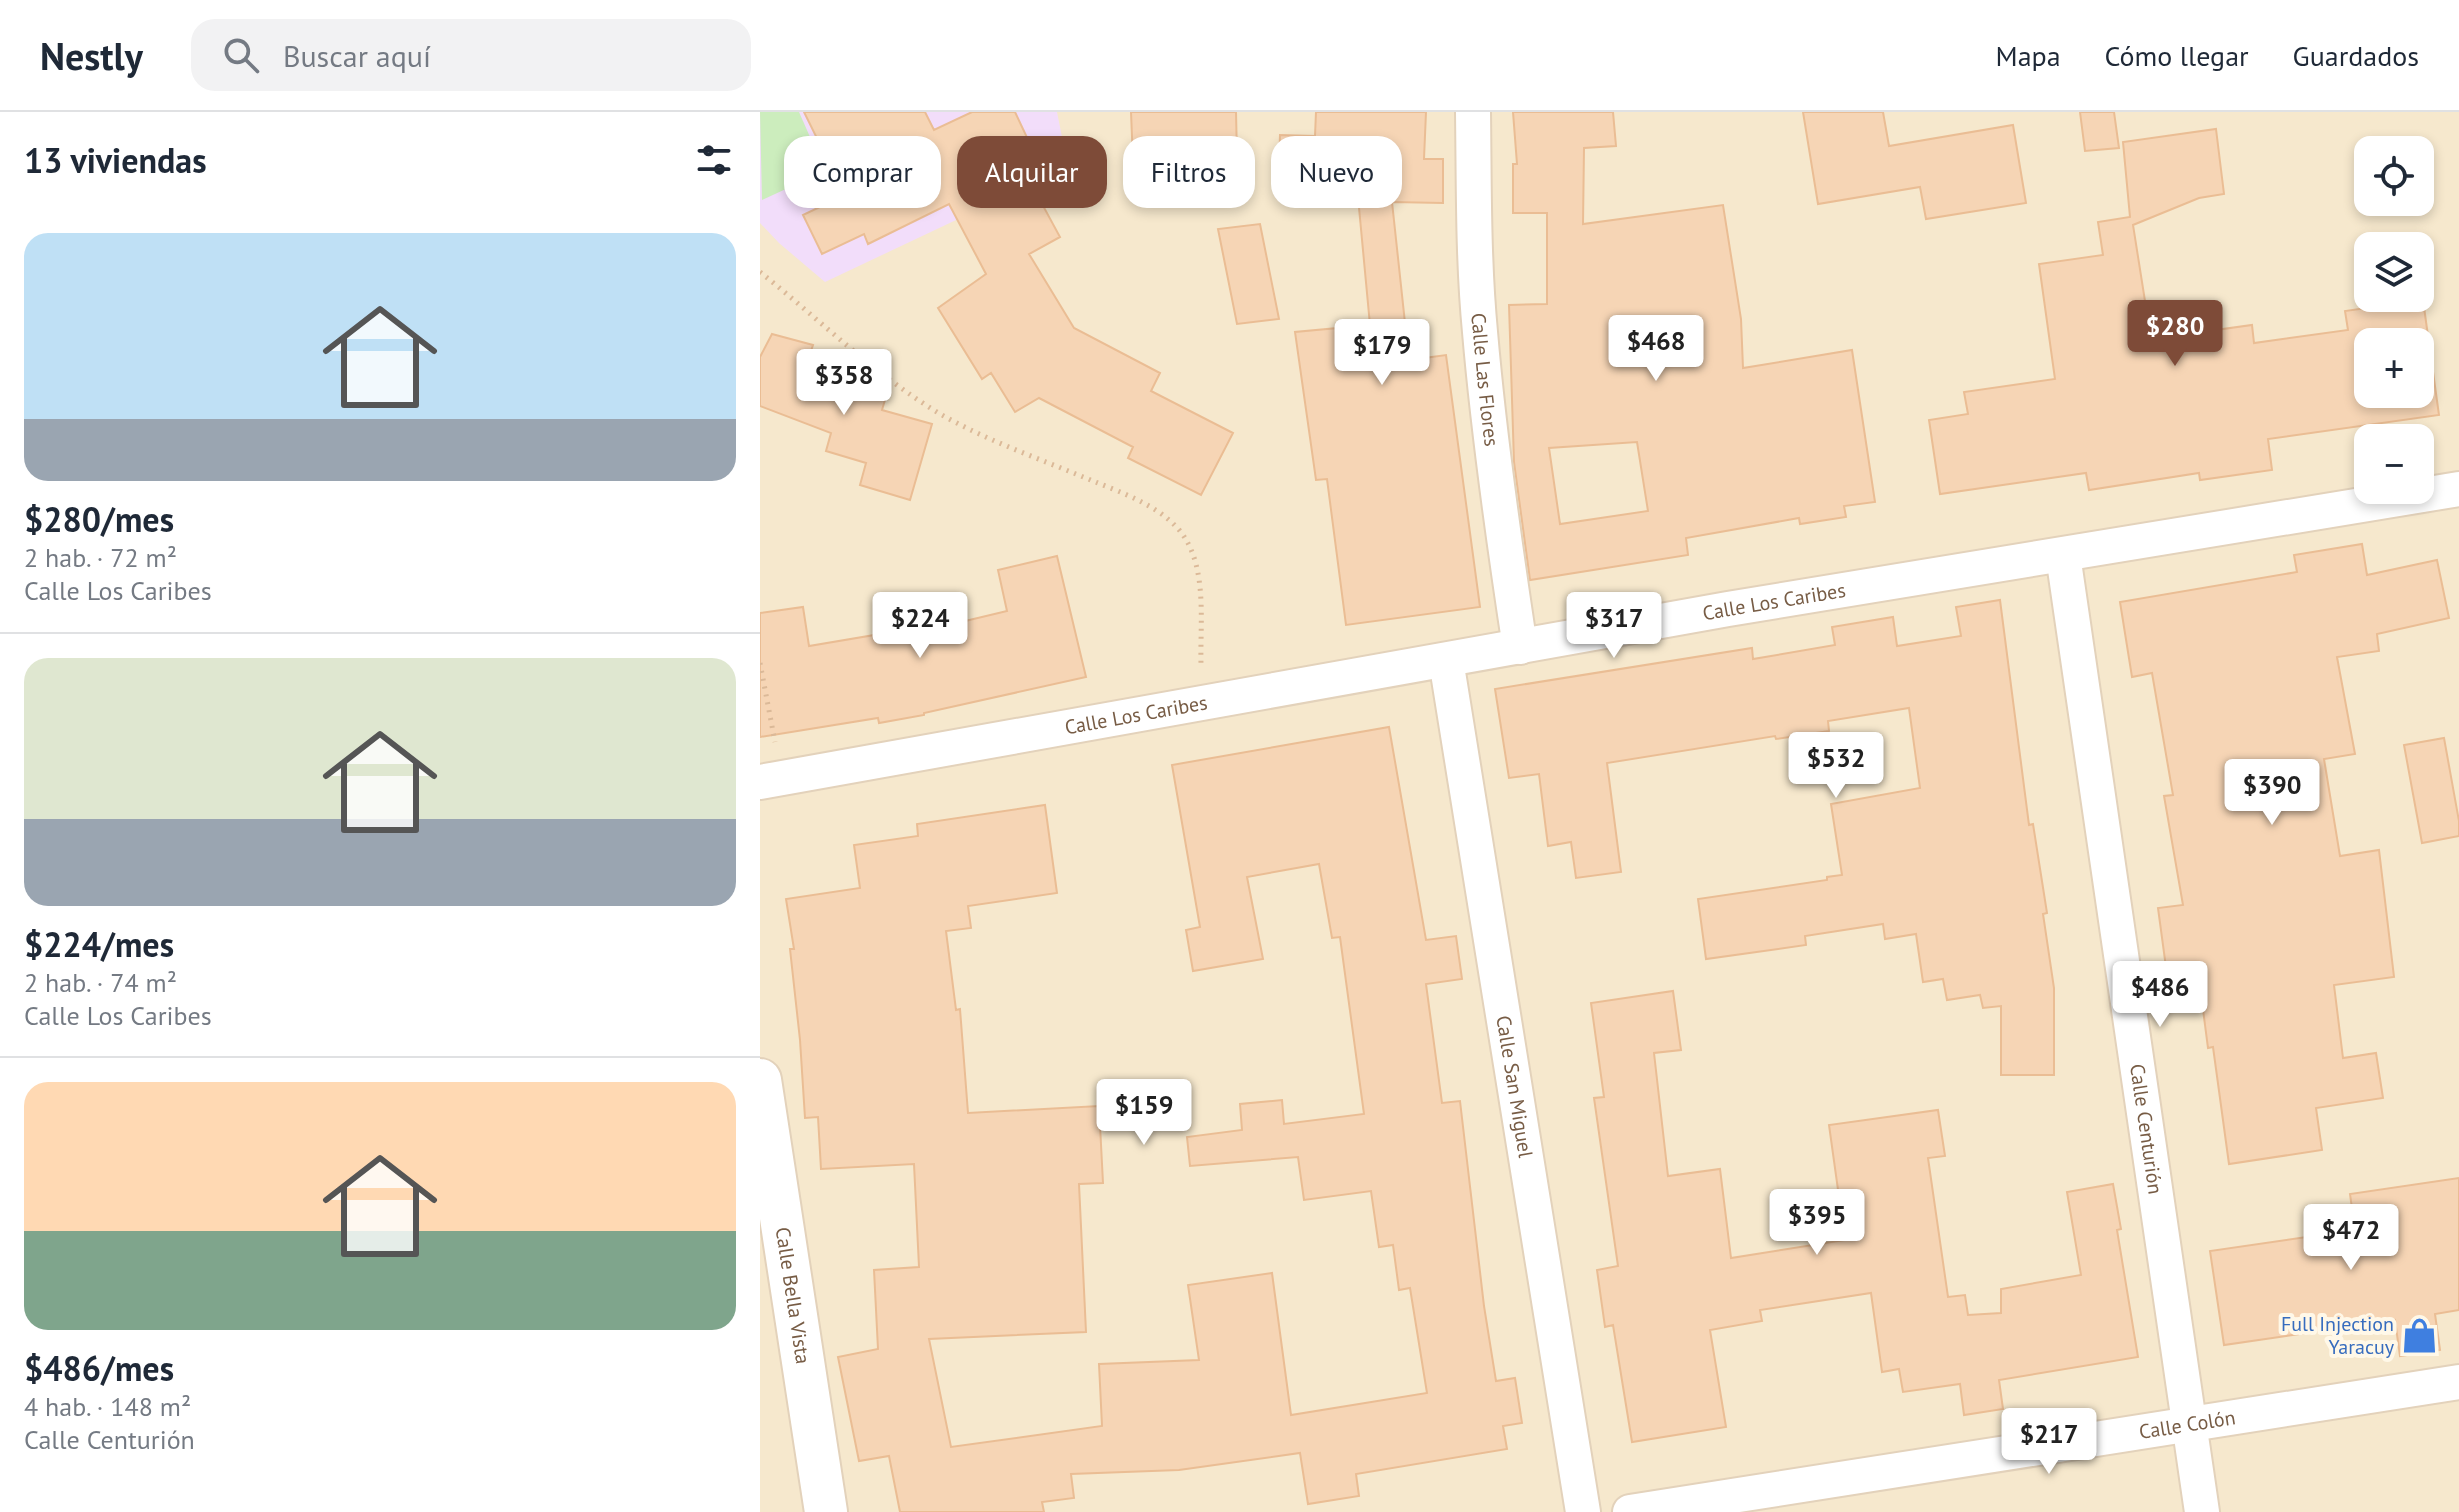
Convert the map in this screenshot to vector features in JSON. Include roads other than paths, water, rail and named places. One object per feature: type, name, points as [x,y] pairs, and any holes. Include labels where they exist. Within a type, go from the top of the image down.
[{"type":"street","name":"Calle Las Flores","points":[[1473,112],[1479,329],[1492,462],[1520,647]]},
{"type":"street","name":"Calle Los Caribes","points":[[771,780],[1728,609],[2459,489]]},
{"type":"street","name":"Calle Centurión","points":[[2063,555],[2202,1512]]},
{"type":"street","name":"Calle San Miguel","points":[[1446,660],[1583,1512]]},
{"type":"street","name":"Calle Bella Vista","points":[[760,1080],[826,1512]]},
{"type":"street","name":"Calle Colón","points":[[1630,1512],[2459,1382]]},
{"type":"place","name":"Full Injection Yaracuy","points":[[2420,1336]]}]
